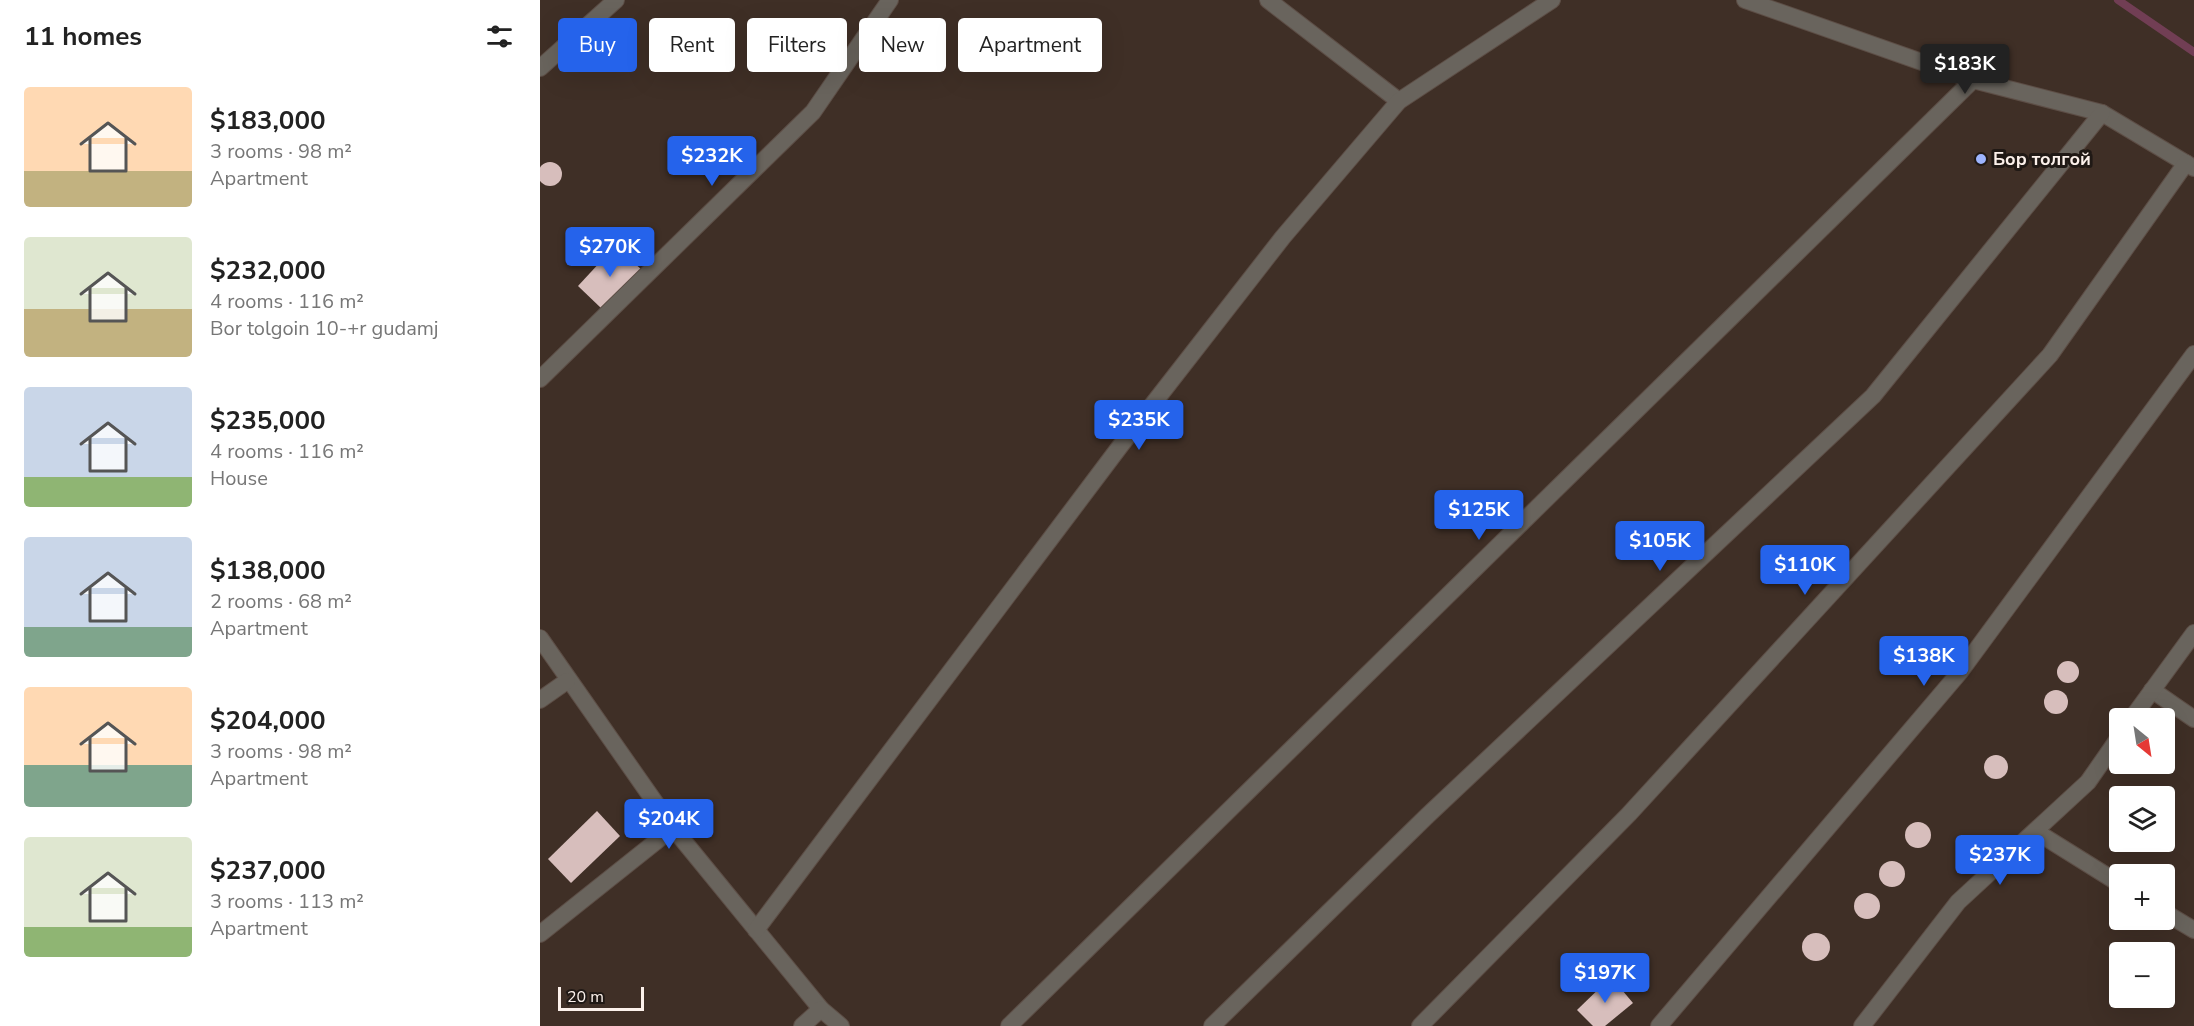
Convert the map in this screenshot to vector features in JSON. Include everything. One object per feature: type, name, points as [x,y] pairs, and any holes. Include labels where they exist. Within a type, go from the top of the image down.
[{"type":"street","points":[[540,68],[616,0]]},
{"type":"street","points":[[540,379],[813,112],[890,0]]},
{"type":"street","points":[[1268,0],[1399,101]]},
{"type":"street","points":[[1420,1026],[1629,814],[2050,355],[2190,166],[2102,113],[1973,80],[1744,0]]},
{"type":"street","points":[[756,930],[1136,426],[1283,237],[1399,101],[1542,2]]},
{"type":"street","points":[[1009,1026],[1973,80]]},
{"type":"street","points":[[1212,1026],[1427,816],[1873,396],[2102,113]]},
{"type":"street","points":[[1659,1026],[1959,672],[2194,354]]},
{"type":"street","points":[[2139,708],[2194,633]]},
{"type":"street","points":[[540,638],[567,681],[673,828],[821,1009],[841,1026]]},
{"type":"street","points":[[540,700],[567,681]]},
{"type":"street","points":[[2152,690],[2194,719]]},
{"type":"street","points":[[1862,1026],[1958,902],[2088,782],[2109,752]]},
{"type":"street","points":[[540,934],[673,828]]},
{"type":"street","points":[[2036,831],[2109,877]]},
{"type":"street","points":[[2175,919],[2194,930]]},
{"type":"street","points":[[802,1026],[821,1009]]},
{"type":"building","points":[[555,163],[561,169],[559,183],[550,186],[541,183],[541,165]]},
{"type":"building","points":[[615,246],[642,270],[602,309],[578,286]]},
{"type":"building","points":[[2068,661],[2076,664],[2079,672],[2076,680],[2068,683],[2060,680],[2057,672],[2060,664]]},
{"type":"building","points":[[2056,690],[2065,693],[2068,702],[2065,711],[2056,714],[2047,711],[2044,702],[2047,693]]},
{"type":"building","points":[[1996,755],[2005,758],[2008,767],[2005,776],[1996,779],[1987,776],[1984,767],[1987,758]]},
{"type":"building","points":[[597,811],[620,836],[571,883],[548,859]]},
{"type":"building","points":[[1918,822],[1927,826],[1931,835],[1927,844],[1918,848],[1909,844],[1905,835],[1909,826]]},
{"type":"building","points":[[1892,861],[1901,865],[1905,874],[1901,883],[1892,887],[1883,883],[1879,874],[1883,865]]},
{"type":"building","points":[[1867,893],[1876,897],[1880,906],[1876,915],[1867,919],[1858,915],[1854,906],[1858,897]]},
{"type":"building","points":[[1816,933],[1826,937],[1830,947],[1826,957],[1816,961],[1806,957],[1802,947],[1806,937]]},
{"type":"building","points":[[1611,977],[1633,1003],[1605,1026],[1593,1026],[1577,1010]]},
{"type":"waterway","points":[[2118,0],[2194,52]]},
{"type":"place","name":"Бор толгой","points":[[1981,159]]}]
